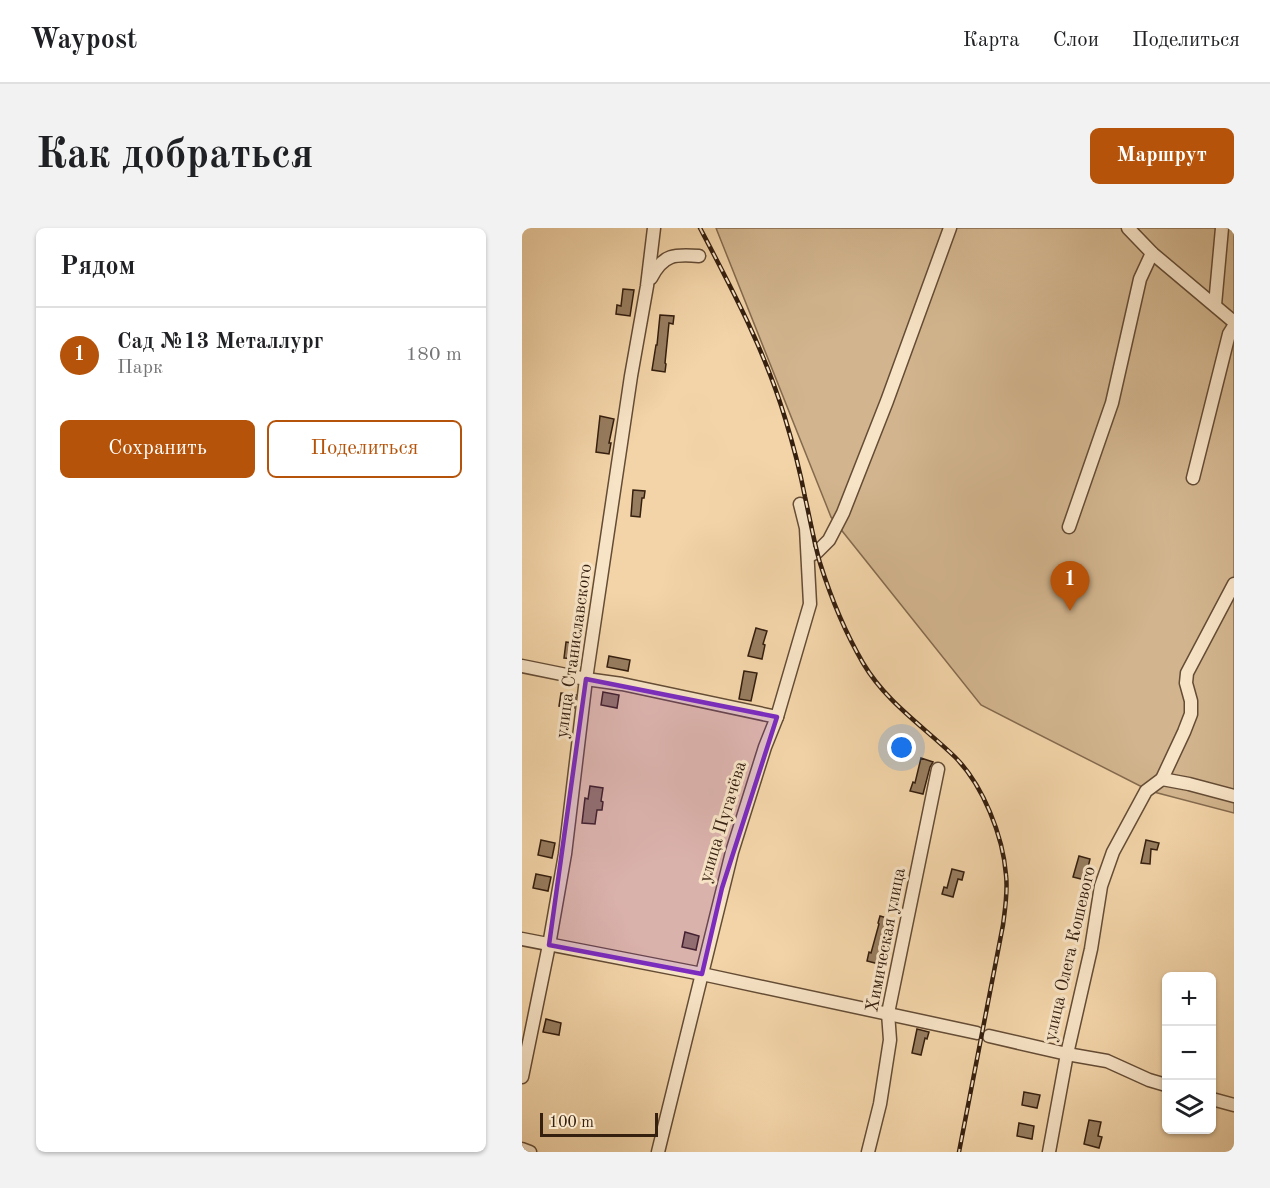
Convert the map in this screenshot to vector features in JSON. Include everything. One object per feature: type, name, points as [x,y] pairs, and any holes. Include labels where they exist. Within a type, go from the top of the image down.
[{"type":"street","name":"улица Станиславского","points":[[522,1077],[565,854],[586,679],[654,228]]},
{"type":"street","points":[[808,556],[817,552],[829,540],[843,513],[887,401],[950,228]]},
{"type":"street","points":[[1128,228],[1152,253],[1234,322]]},
{"type":"street","points":[[1215,305],[1222,228]]},
{"type":"street","points":[[1069,527],[1112,403],[1140,279],[1152,253]]},
{"type":"street","points":[[647,286],[657,266],[667,258],[683,255],[699,256]]},
{"type":"street","points":[[1193,478],[1229,334],[1234,326]]},
{"type":"street","name":"улица Пугачёва","points":[[658,1152],[722,888],[765,747],[777,717],[810,604],[806,528],[800,504]]},
{"type":"street","name":"улица Олега Кошевого","points":[[1049,1152],[1101,886],[1113,852],[1146,791],[1162,779],[1184,732],[1191,714],[1191,701],[1186,683],[1187,673],[1234,584]]},
{"type":"street","points":[[522,666],[622,684],[777,717]]},
{"type":"street","name":"Химическая улица","points":[[868,1152],[880,1104],[890,1040],[888,1013],[938,769]]},
{"type":"street","points":[[1162,779],[1234,796]]},
{"type":"street","points":[[522,939],[702,974],[1107,1061],[1162,1084]]},
{"type":"street","points":[[1216,1100],[1234,1105]]},
{"type":"street","points":[[522,1149],[530,1152]]},
{"type":"highlighted area","points":[[586,679],[777,717],[722,888],[702,974],[549,945]]},
{"type":"shaded area","points":[[716,228],[1234,228],[1234,813],[1150,791],[981,705],[831,517]]},
{"type":"building","points":[[623,289],[634,290],[630,316],[616,314],[617,305],[621,306]]},
{"type":"building","points":[[660,315],[674,316],[673,324],[669,323],[665,372],[652,370]]},
{"type":"building","points":[[600,416],[614,419],[609,454],[596,452]]},
{"type":"building","points":[[633,490],[645,491],[640,517],[631,516]]},
{"type":"building","points":[[756,628],[767,631],[762,659],[748,656]]},
{"type":"building","points":[[566,642],[579,644],[578,659],[564,658]]},
{"type":"building","points":[[609,656],[630,660],[628,671],[607,667]]},
{"type":"building","points":[[744,671],[757,673],[751,701],[739,699]]},
{"type":"building","points":[[603,692],[619,695],[617,708],[601,705]]},
{"type":"building","points":[[561,693],[576,695],[574,708],[559,706]]},
{"type":"building","points":[[921,758],[933,762],[923,794],[910,791],[913,782],[915,783]]},
{"type":"building","points":[[590,786],[603,788],[602,810],[597,810],[595,824],[582,823],[585,798],[588,799]]},
{"type":"building","points":[[541,840],[555,843],[552,858],[538,855]]},
{"type":"building","points":[[1146,840],[1159,843],[1157,850],[1151,849],[1150,864],[1141,863]]},
{"type":"building","points":[[1079,856],[1090,859],[1085,880],[1073,877]]},
{"type":"building","points":[[952,869],[964,872],[962,880],[958,879],[953,897],[942,894],[944,887],[947,888]]},
{"type":"building","points":[[536,874],[551,877],[548,891],[533,888]]},
{"type":"building","points":[[880,916],[891,919],[879,964],[867,961]]},
{"type":"building","points":[[685,932],[699,936],[696,950],[682,947]]},
{"type":"building","points":[[546,1019],[561,1023],[559,1035],[543,1032]]},
{"type":"building","points":[[917,1029],[929,1032],[927,1039],[925,1038],[921,1055],[912,1053]]},
{"type":"building","points":[[1024,1092],[1040,1095],[1037,1108],[1022,1105]]},
{"type":"building","points":[[1089,1120],[1101,1122],[1098,1136],[1102,1137],[1099,1148],[1084,1144]]},
{"type":"building","points":[[1019,1123],[1034,1126],[1032,1139],[1017,1136]]},
{"type":"railway","points":[[700,228],[747,321],[777,393],[796,457],[820,563],[850,639],[872,677],[883,690],[965,769],[983,796],[1001,844],[1007,881],[1003,925],[959,1152]]},
{"type":"place","name":"Сад №13 Металлург","points":[[1070,611]]}]
